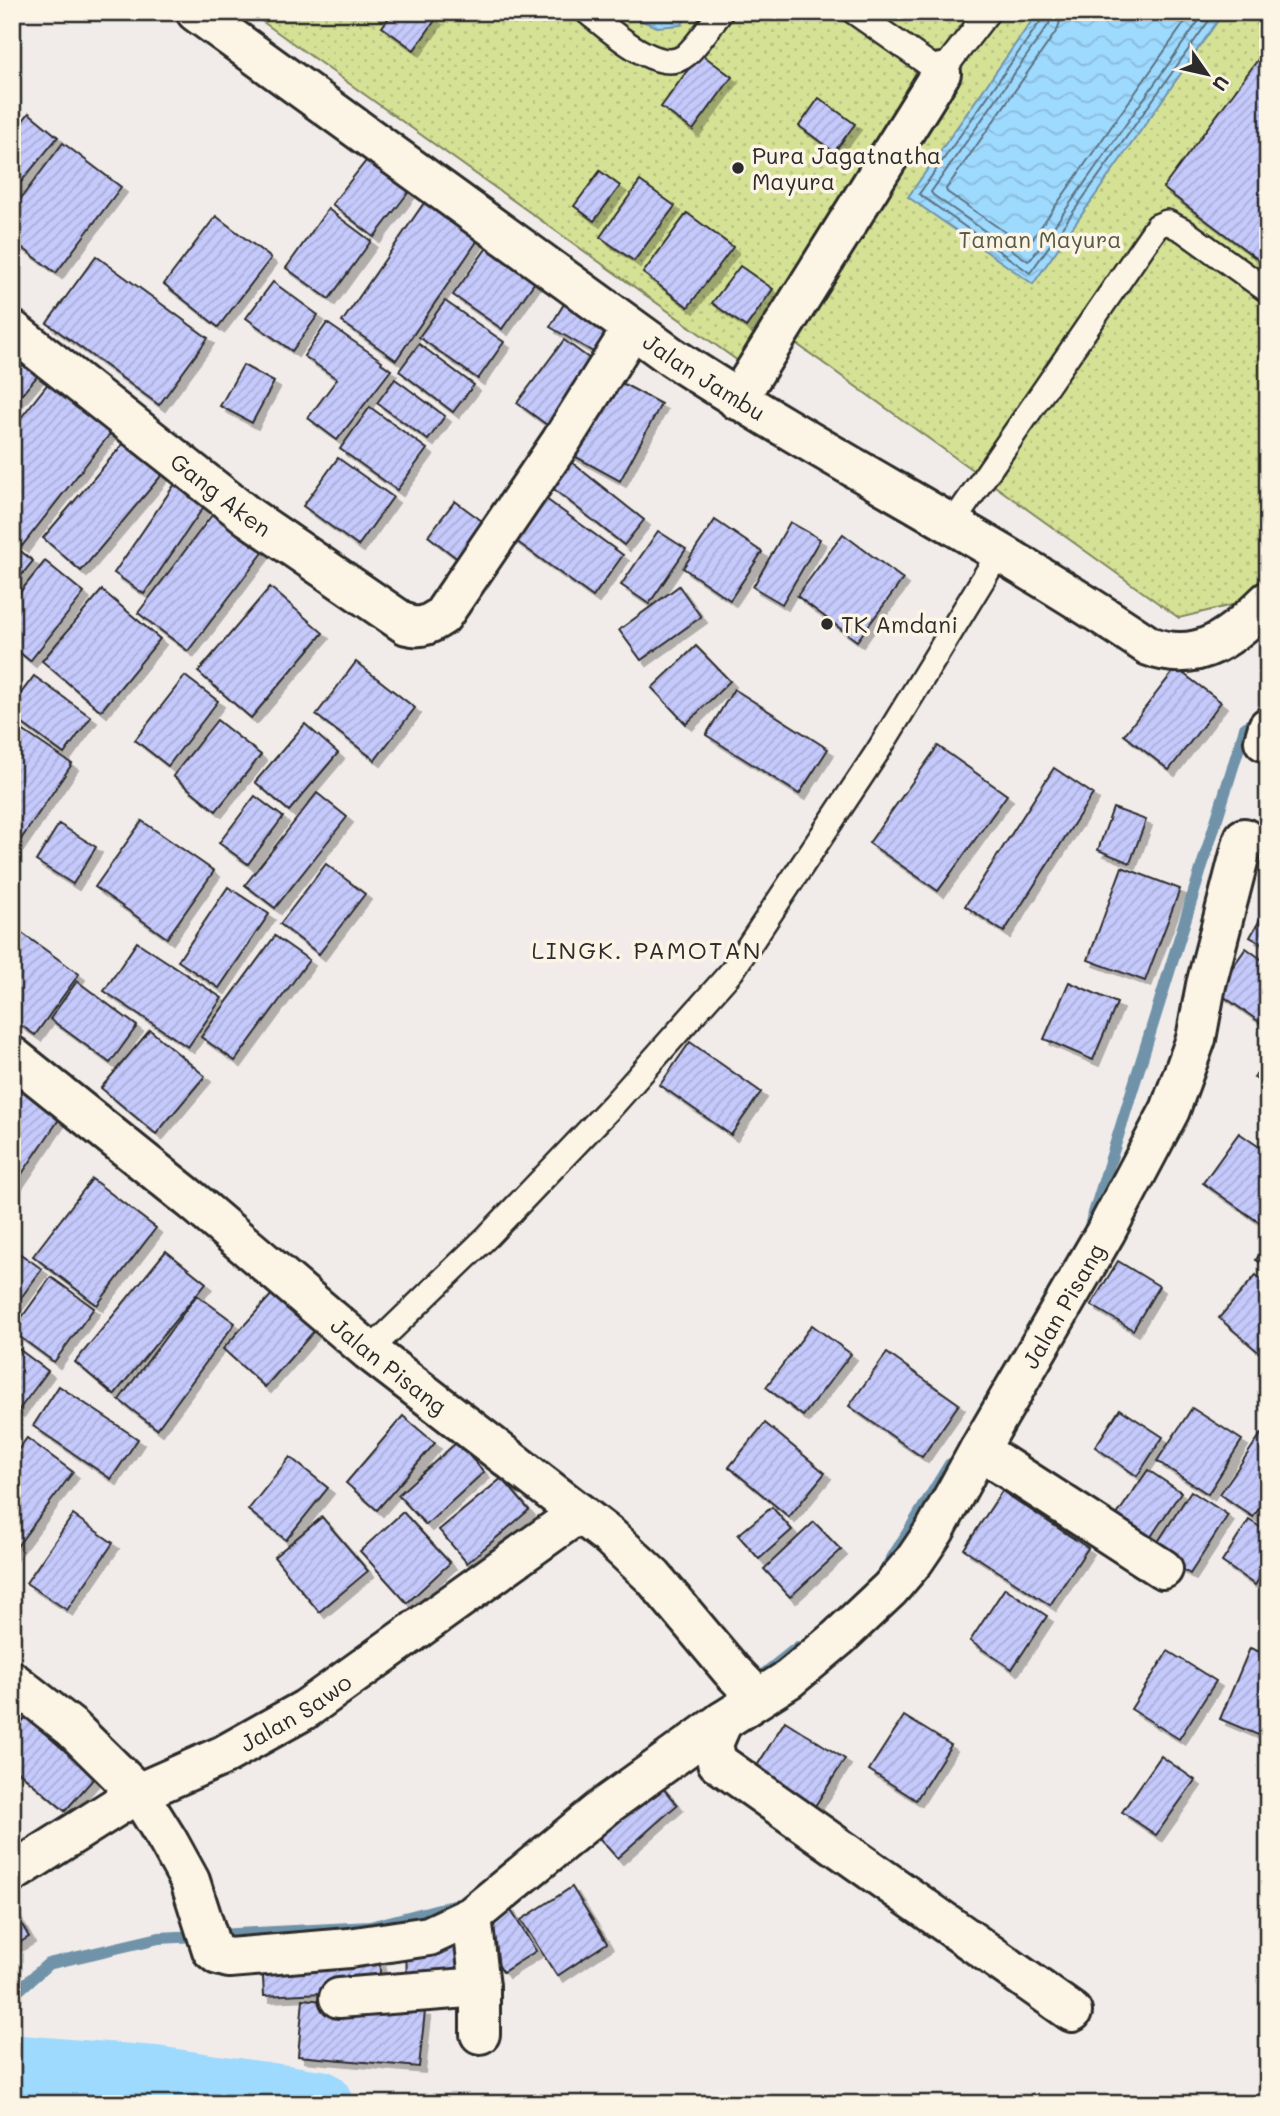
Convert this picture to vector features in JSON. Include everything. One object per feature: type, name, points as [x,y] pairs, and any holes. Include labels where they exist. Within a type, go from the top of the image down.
[{"type":"street","name":"Jalan Jambu","points":[[196,12],[632,328],[737,400],[999,552],[1149,646],[1185,653],[1209,648],[1257,612]]},
{"type":"street","points":[[737,400],[941,72]]},
{"type":"street","name":"Gang Aken","points":[[12,330],[249,517],[407,625],[416,627],[429,625],[442,616],[559,443],[632,328]]},
{"type":"street","name":"Jalan Pisang","points":[[12,1056],[194,1202],[369,1351],[579,1513],[653,1577],[747,1686],[789,1679],[890,1589],[914,1561],[935,1531],[1105,1233],[1170,1110],[1196,1039],[1206,985],[1244,838]]},
{"type":"street","points":[[979,1450],[1163,1569]]},
{"type":"street","name":"Jalan Sawo","points":[[12,1873],[138,1793],[222,1756],[306,1709],[579,1513]]},
{"type":"street","points":[[12,1681],[72,1728],[138,1793],[168,1840],[198,1902],[212,1950],[229,1958],[349,1948],[429,1936],[472,1916],[608,1804],[723,1721]]},
{"type":"street","points":[[747,1686],[723,1721],[713,1744],[717,1762],[1072,2012]]},
{"type":"street","points":[[472,1916],[481,1987],[480,2034]]},
{"type":"street","points":[[340,1998],[481,1987]]},
{"type":"lane","points":[[587,12],[644,54],[664,62],[677,61],[685,56],[721,12]]},
{"type":"lane","points":[[854,12],[941,72],[988,12]]},
{"type":"lane","points":[[952,524],[1157,226],[1167,222],[1183,230],[1268,291]]},
{"type":"lane","points":[[369,1351],[488,1236],[612,1105],[732,971],[878,751],[999,552]]},
{"type":"green space","name":"Taman Mayura","points":[[249,12],[1268,12],[1268,569],[1244,602],[1179,618],[791,340],[762,378]]},
{"type":"water","points":[[620,12],[691,12],[681,25],[657,27]]},
{"type":"water","points":[[1038,12],[1224,12],[1033,284],[908,197]]},
{"type":"building","points":[[393,12],[427,12],[436,19],[414,50],[382,27]]},
{"type":"building","points":[[1268,46],[1268,267],[1163,188]]},
{"type":"building","points":[[700,53],[732,77],[693,130],[661,107]]},
{"type":"building","points":[[819,98],[855,124],[834,152],[799,126]]},
{"type":"building","points":[[29,113],[58,137],[12,193],[12,134]]},
{"type":"building","points":[[63,143],[121,187],[56,273],[12,240],[12,210]]},
{"type":"building","points":[[370,156],[411,189],[374,237],[332,204]]},
{"type":"building","points":[[600,171],[620,186],[594,221],[574,206]]},
{"type":"building","points":[[640,181],[675,206],[634,261],[600,237]]},
{"type":"building","points":[[426,200],[480,237],[396,360],[342,322]]},
{"type":"building","points":[[328,209],[371,241],[329,299],[286,268]]},
{"type":"building","points":[[687,213],[733,247],[688,307],[643,273]]},
{"type":"building","points":[[216,216],[271,258],[218,327],[164,284]]},
{"type":"building","points":[[491,242],[539,276],[502,329],[453,295]]},
{"type":"building","points":[[96,256],[208,338],[159,405],[47,323]]},
{"type":"building","points":[[740,266],[773,289],[746,327],[712,303]]},
{"type":"building","points":[[273,282],[318,315],[292,351],[246,318]]},
{"type":"building","points":[[568,297],[625,330],[607,360],[550,327]]},
{"type":"building","points":[[445,301],[504,342],[478,379],[419,337]]},
{"type":"building","points":[[327,323],[391,370],[337,440],[308,418],[337,379],[304,356]]},
{"type":"building","points":[[564,340],[605,370],[558,433],[517,403]]},
{"type":"building","points":[[419,344],[474,385],[453,412],[399,371]]},
{"type":"building","points":[[12,351],[40,373],[12,406]]},
{"type":"building","points":[[243,365],[274,382],[252,423],[220,406]]},
{"type":"building","points":[[609,376],[661,404],[620,481],[567,452]]},
{"type":"building","points":[[395,379],[445,416],[428,440],[377,403]]},
{"type":"building","points":[[50,381],[113,430],[22,546],[12,538],[12,429]]},
{"type":"building","points":[[370,407],[427,449],[397,490],[340,449]]},
{"type":"building","points":[[128,438],[166,470],[81,571],[43,538]]},
{"type":"building","points":[[338,458],[393,497],[358,546],[303,506]]},
{"type":"building","points":[[570,461],[644,520],[624,545],[550,486]]},
{"type":"building","points":[[177,481],[207,502],[144,594],[114,573]]},
{"type":"building","points":[[531,488],[623,555],[593,597],[501,530]]},
{"type":"building","points":[[455,501],[490,527],[463,563],[428,536]]},
{"type":"building","points":[[215,511],[265,550],[188,651],[138,613]]},
{"type":"building","points":[[715,520],[762,552],[730,600],[683,568]]},
{"type":"building","points":[[790,522],[820,539],[782,604],[753,587]]},
{"type":"building","points":[[658,531],[686,549],[649,604],[621,585]]},
{"type":"building","points":[[843,534],[903,579],[857,641],[797,596]]},
{"type":"building","points":[[12,544],[33,561],[12,587]]},
{"type":"building","points":[[45,561],[84,593],[30,661],[12,646],[12,602]]},
{"type":"building","points":[[679,586],[701,617],[641,660],[619,630]]},
{"type":"building","points":[[270,587],[323,633],[251,718],[198,672]]},
{"type":"building","points":[[102,590],[160,639],[101,711],[42,661]]},
{"type":"building","points":[[696,646],[730,681],[686,724],[652,688]]},
{"type":"building","points":[[356,662],[415,708],[375,760],[316,715]]},
{"type":"building","points":[[1176,668],[1221,702],[1169,770],[1124,735]]},
{"type":"building","points":[[34,676],[91,717],[64,754],[12,716],[12,705]]},
{"type":"building","points":[[185,676],[218,701],[168,766],[135,740]]},
{"type":"building","points":[[734,689],[828,749],[799,794],[706,735]]},
{"type":"building","points":[[217,720],[261,755],[216,811],[173,776]]},
{"type":"building","points":[[12,723],[72,764],[17,845],[12,841]]},
{"type":"building","points":[[305,724],[338,753],[289,811],[255,782]]},
{"type":"building","points":[[938,746],[1007,795],[938,891],[869,843]]},
{"type":"building","points":[[1054,768],[1093,794],[1004,932],[965,906]]},
{"type":"building","points":[[317,793],[347,817],[275,908],[245,885]]},
{"type":"building","points":[[255,796],[283,817],[248,864],[219,843]]},
{"type":"building","points":[[1113,808],[1146,820],[1130,863],[1098,850]]},
{"type":"building","points":[[142,821],[214,871],[167,938],[95,887]]},
{"type":"building","points":[[59,824],[96,847],[73,884],[36,861]]},
{"type":"building","points":[[326,864],[365,894],[319,954],[280,924]]},
{"type":"building","points":[[1122,867],[1180,889],[1145,981],[1088,960]]},
{"type":"building","points":[[228,887],[269,914],[219,988],[178,961]]},
{"type":"building","points":[[1268,906],[1268,947],[1250,937]]},
{"type":"building","points":[[22,933],[79,974],[35,1035],[12,1019],[12,947]]},
{"type":"building","points":[[275,936],[309,960],[235,1061],[201,1037]]},
{"type":"building","points":[[137,942],[222,998],[188,1047],[104,991]]},
{"type":"building","points":[[1246,948],[1268,964],[1268,1028],[1216,991]]},
{"type":"building","points":[[77,981],[137,1026],[110,1063],[50,1019]]},
{"type":"building","points":[[1069,982],[1117,1003],[1093,1060],[1044,1039]]},
{"type":"building","points":[[150,1030],[205,1076],[156,1134],[101,1088]]},
{"type":"building","points":[[690,1042],[761,1092],[731,1135],[660,1085]]},
{"type":"building","points":[[1268,1061],[1268,1089],[1254,1077]]},
{"type":"building","points":[[12,1081],[62,1115],[15,1184],[12,1181]]},
{"type":"building","points":[[1239,1133],[1268,1153],[1268,1212],[1260,1223],[1203,1183]]},
{"type":"building","points":[[92,1179],[156,1228],[97,1305],[33,1256]]},
{"type":"building","points":[[1268,1240],[1268,1267],[1256,1260]]},
{"type":"building","points":[[12,1248],[42,1269],[12,1310]]},
{"type":"building","points":[[166,1251],[206,1283],[114,1395],[75,1362]]},
{"type":"building","points":[[1118,1261],[1159,1286],[1133,1330],[1091,1305]]},
{"type":"building","points":[[1256,1275],[1268,1285],[1268,1351],[1263,1356],[1219,1318]]},
{"type":"building","points":[[51,1277],[94,1308],[54,1362],[12,1331]]},
{"type":"building","points":[[273,1293],[315,1330],[265,1387],[223,1349]]},
{"type":"building","points":[[197,1295],[235,1323],[157,1429],[119,1400]]},
{"type":"building","points":[[812,1325],[851,1354],[803,1416],[766,1387]]},
{"type":"building","points":[[12,1344],[48,1371],[18,1411],[12,1407]]},
{"type":"building","points":[[887,1353],[959,1404],[922,1457],[849,1406]]},
{"type":"building","points":[[59,1386],[138,1439],[111,1479],[33,1426]]},
{"type":"building","points":[[1192,1408],[1242,1440],[1208,1494],[1157,1461]]},
{"type":"building","points":[[1120,1409],[1163,1437],[1137,1476],[1095,1447]]},
{"type":"building","points":[[403,1416],[435,1443],[377,1510],[346,1483]]},
{"type":"building","points":[[765,1423],[825,1473],[789,1517],[729,1467]]},
{"type":"building","points":[[1261,1434],[1268,1438],[1268,1496],[1253,1517],[1220,1494]]},
{"type":"building","points":[[27,1438],[73,1472],[12,1553],[12,1458]]},
{"type":"building","points":[[457,1442],[484,1472],[426,1525],[398,1495]]},
{"type":"building","points":[[290,1457],[328,1488],[286,1540],[248,1510]]},
{"type":"building","points":[[1148,1470],[1181,1492],[1144,1547],[1110,1525]]},
{"type":"building","points":[[502,1478],[529,1510],[467,1563],[439,1530]]},
{"type":"building","points":[[1002,1491],[1088,1548],[1050,1605],[964,1549]]},
{"type":"building","points":[[1191,1491],[1228,1515],[1190,1574],[1152,1551]]},
{"type":"building","points":[[772,1507],[792,1530],[759,1559],[738,1535]]},
{"type":"building","points":[[403,1512],[450,1563],[407,1603],[360,1551]]},
{"type":"building","points":[[73,1515],[113,1543],[67,1610],[26,1583]]},
{"type":"building","points":[[322,1517],[368,1571],[319,1612],[274,1557]]},
{"type":"building","points":[[1249,1520],[1268,1532],[1268,1565],[1255,1585],[1222,1562]]},
{"type":"building","points":[[814,1522],[841,1550],[790,1597],[764,1569]]},
{"type":"building","points":[[1005,1588],[1047,1616],[1012,1669],[970,1641]]},
{"type":"building","points":[[1250,1648],[1268,1655],[1268,1725],[1263,1737],[1220,1719]]},
{"type":"building","points":[[1168,1651],[1216,1681],[1179,1739],[1131,1709]]},
{"type":"building","points":[[904,1716],[951,1745],[916,1800],[869,1770]]},
{"type":"building","points":[[26,1717],[95,1777],[65,1811],[12,1766],[12,1733]]},
{"type":"building","points":[[785,1721],[845,1759],[815,1806],[755,1769]]},
{"type":"building","points":[[1161,1756],[1195,1780],[1156,1835],[1122,1812]]},
{"type":"building","points":[[653,1776],[677,1805],[617,1858],[592,1830]]},
{"type":"building","points":[[572,1887],[607,1943],[557,1976],[521,1920]]},
{"type":"building","points":[[12,1907],[29,1937],[12,1947]]},
{"type":"building","points":[[509,1907],[536,1951],[503,1972],[475,1929]]},
{"type":"building","points":[[465,1939],[466,1987],[407,1988],[406,1940]]},
{"type":"building","points":[[379,1954],[381,1990],[264,1996],[262,1959]]},
{"type":"building","points":[[303,1999],[425,2011],[419,2067],[298,2056]]},
{"type":"waterway","points":[[1089,1229],[1245,728],[1262,716]]},
{"type":"waterway","points":[[886,1568],[950,1464]]},
{"type":"waterway","points":[[763,1675],[798,1647]]},
{"type":"waterway","points":[[12,1996],[48,1964],[159,1938],[370,1927],[462,1903]]},
{"type":"waterway","points":[[12,2073],[19,2069],[154,2080],[319,2104]]},
{"type":"place","name":"Pura Jagatnatha Mayura","points":[[738,168]]},
{"type":"place","name":"TK Amdani","points":[[827,624]]},
{"type":"district","name":"LINGK. PAMOTAN","points":[[647,949]]}]
